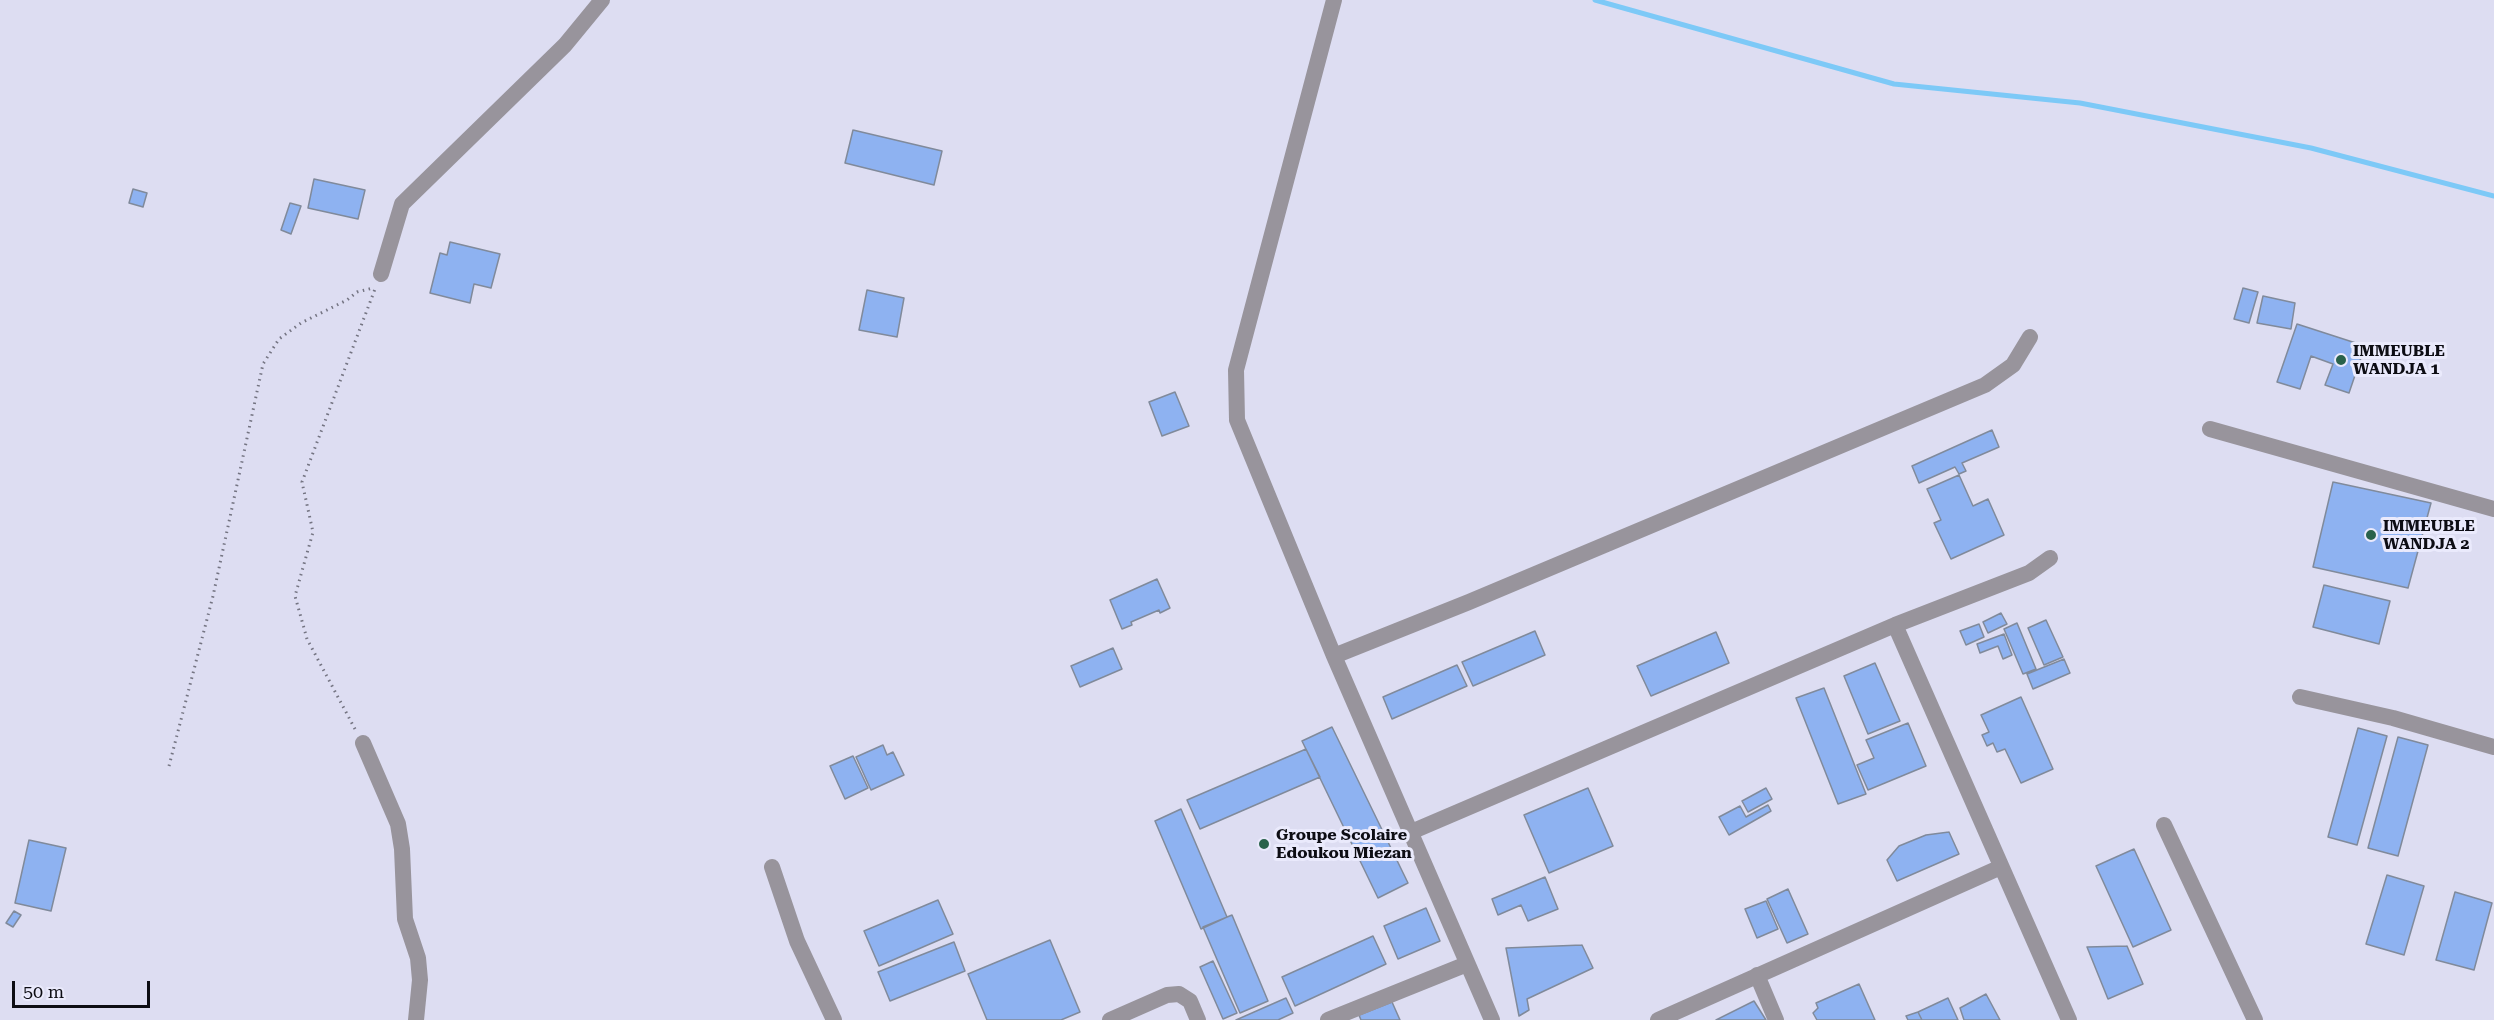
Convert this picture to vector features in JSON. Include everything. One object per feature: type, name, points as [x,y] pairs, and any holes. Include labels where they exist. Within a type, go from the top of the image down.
[{"type":"street","points":[[381,274],[402,204],[565,45],[602,0]]},
{"type":"street","points":[[1334,0],[1236,370],[1237,420],[1334,656],[1492,1020]]},
{"type":"street","points":[[1334,656],[1513,584],[1985,385],[2013,365],[2030,337]]},
{"type":"street","points":[[2210,429],[2494,509]]},
{"type":"street","points":[[1411,832],[1895,625],[2029,573],[2050,558]]},
{"type":"street","points":[[1895,625],[2069,1020]]},
{"type":"street","points":[[2300,697],[2393,718],[2494,747]]},
{"type":"street","points":[[363,743],[399,832],[402,849],[405,919],[418,958],[420,980],[416,1020]]},
{"type":"street","points":[[2164,825],[2255,1020]]},
{"type":"street","points":[[772,867],[797,941],[834,1020]]},
{"type":"street","points":[[1658,1020],[2001,867]]},
{"type":"street","points":[[1328,1020],[1467,964]]},
{"type":"street","points":[[1757,975],[1776,1020]]},
{"type":"street","points":[[1110,1020],[1167,995],[1179,994],[1190,1001],[1198,1020]]},
{"type":"path","points":[[363,743],[307,639],[296,597],[313,532],[302,482],[381,274]]},
{"type":"path","points":[[169,766],[213,597],[263,364],[279,339],[301,323],[347,300],[357,292],[372,288],[381,274]]},
{"type":"building","points":[[853,130],[942,151],[934,185],[845,163]]},
{"type":"building","points":[[314,179],[365,190],[358,219],[308,208]]},
{"type":"building","points":[[133,189],[147,193],[143,207],[129,203]]},
{"type":"building","points":[[290,203],[301,206],[291,234],[281,230]]},
{"type":"building","points":[[450,242],[500,254],[491,288],[474,284],[470,303],[430,293],[440,253],[447,255]]},
{"type":"building","points":[[2243,288],[2258,292],[2249,323],[2234,319]]},
{"type":"building","points":[[867,290],[904,298],[897,337],[859,330]]},
{"type":"building","points":[[2263,296],[2295,303],[2291,329],[2257,323]]},
{"type":"building","name":"IMMEUBLE WANDJA 1","points":[[2297,324],[2365,346],[2349,393],[2325,385],[2333,364],[2311,356],[2300,389],[2277,382]]},
{"type":"building","points":[[1175,392],[1189,426],[1162,436],[1149,402]]},
{"type":"building","points":[[1992,430],[1999,447],[1962,463],[1966,471],[1959,474],[1955,467],[1919,483],[1912,466]]},
{"type":"building","points":[[1959,475],[1973,506],[1988,499],[2004,535],[1951,559],[1934,523],[1941,520],[1927,489]]},
{"type":"building","name":"IMMEUBLE WANDJA 2","points":[[2333,482],[2431,503],[2408,588],[2313,567]]},
{"type":"building","points":[[1157,579],[1170,608],[1160,613],[1159,610],[1131,622],[1132,625],[1122,629],[1110,600]]},
{"type":"building","points":[[2324,585],[2390,601],[2379,644],[2313,627]]},
{"type":"building","points":[[2001,613],[2007,624],[1988,633],[1983,622]]},
{"type":"building","points":[[2046,620],[2063,657],[2044,665],[2028,628]]},
{"type":"building","points":[[2017,623],[2036,669],[2023,674],[2004,629]]},
{"type":"building","points":[[1979,624],[1984,637],[1966,645],[1960,631]]},
{"type":"building","points":[[1535,631],[1545,655],[1473,686],[1462,662]]},
{"type":"building","points":[[1716,632],[1729,663],[1651,696],[1637,666]]},
{"type":"building","points":[[2004,634],[2012,655],[2003,659],[1998,646],[1980,653],[1977,644]]},
{"type":"building","points":[[1113,648],[1122,669],[1080,687],[1071,666]]},
{"type":"building","points":[[2064,659],[2070,673],[2033,689],[2027,674]]},
{"type":"building","points":[[1875,663],[1900,721],[1868,734],[1844,676]]},
{"type":"building","points":[[1457,665],[1467,686],[1392,719],[1383,697]]},
{"type":"building","points":[[1824,688],[1866,794],[1838,804],[1796,698]]},
{"type":"building","points":[[2021,697],[2053,769],[2021,783],[2005,749],[1997,752],[1993,743],[1987,746],[1982,735],[1989,732],[1981,715]]},
{"type":"building","points":[[1908,723],[1926,766],[1868,790],[1857,765],[1874,758],[1866,740]]},
{"type":"building","points":[[1332,727],[1408,883],[1378,898],[1302,741]]},
{"type":"building","points":[[2358,728],[2387,736],[2357,845],[2328,837]]},
{"type":"building","points":[[2398,737],[2428,745],[2398,856],[2368,848]]},
{"type":"building","points":[[883,745],[887,755],[893,752],[904,775],[871,790],[856,757]]},
{"type":"building","points":[[1306,749],[1320,777],[1200,829],[1187,800]]},
{"type":"building","points":[[853,756],[868,788],[845,799],[830,766]]},
{"type":"building","points":[[1588,788],[1613,846],[1549,873],[1524,815]]},
{"type":"building","points":[[1766,788],[1772,799],[1748,812],[1742,801]]},
{"type":"building","points":[[1768,805],[1771,811],[1729,835],[1719,817],[1740,806],[1746,817]]},
{"type":"building","points":[[1181,809],[1227,917],[1201,929],[1155,821]]},
{"type":"building","points":[[1949,832],[1959,854],[1897,881],[1887,860],[1899,846],[1926,835]]},
{"type":"building","points":[[29,840],[66,848],[51,911],[15,903]]},
{"type":"building","points":[[2134,849],[2171,930],[2133,947],[2096,866]]},
{"type":"building","points":[[2387,875],[2424,886],[2404,955],[2366,944]]},
{"type":"building","points":[[1545,877],[1558,909],[1528,921],[1521,905],[1498,915],[1492,899]]},
{"type":"building","points":[[1788,889],[1808,934],[1787,943],[1767,899]]},
{"type":"building","points":[[2455,892],[2492,903],[2474,970],[2436,960]]},
{"type":"building","points":[[938,900],[953,934],[879,966],[864,931]]},
{"type":"building","points":[[1766,901],[1778,929],[1757,938],[1745,909]]},
{"type":"building","points":[[1426,908],[1440,941],[1398,959],[1384,926]]},
{"type":"building","points":[[14,911],[21,915],[13,927],[6,923]]},
{"type":"building","points":[[1232,915],[1268,1001],[1240,1013],[1203,927]]},
{"type":"building","points":[[1373,936],[1386,964],[1295,1006],[1282,977]]},
{"type":"building","points":[[1050,940],[1080,1012],[1061,1020],[987,1020],[968,974]]},
{"type":"building","points":[[954,942],[965,971],[890,1001],[878,972]]},
{"type":"building","points":[[1582,945],[1593,968],[1527,999],[1529,1010],[1519,1016],[1506,948]]},
{"type":"building","points":[[2127,946],[2143,984],[2108,999],[2087,947]]},
{"type":"building","points":[[1213,961],[1237,1013],[1223,1019],[1200,967]]},
{"type":"building","points":[[1859,984],[1875,1020],[1817,1020],[1813,1013],[1818,1008],[1816,1003]]},
{"type":"building","points":[[1986,994],[2000,1020],[1964,1020],[1960,1008]]},
{"type":"building","points":[[1286,998],[1293,1013],[1278,1020],[1236,1020]]},
{"type":"building","points":[[1948,998],[1958,1020],[1922,1020],[1918,1012]]},
{"type":"building","points":[[1754,1001],[1766,1020],[1716,1020]]},
{"type":"building","points":[[1392,1002],[1400,1020],[1361,1020],[1359,1015]]},
{"type":"building","points":[[1918,1012],[1922,1020],[1908,1020],[1906,1016]]},
{"type":"waterway","points":[[1595,0],[1894,84],[2080,103],[2311,148],[2494,196]]},
{"type":"place","name":"IMMEUBLE WANDJA 1","points":[[2341,360]]},
{"type":"place","name":"IMMEUBLE WANDJA 2","points":[[2371,535]]},
{"type":"place","name":"Groupe Scolaire Edoukou Miezan","points":[[1264,844]]}]
